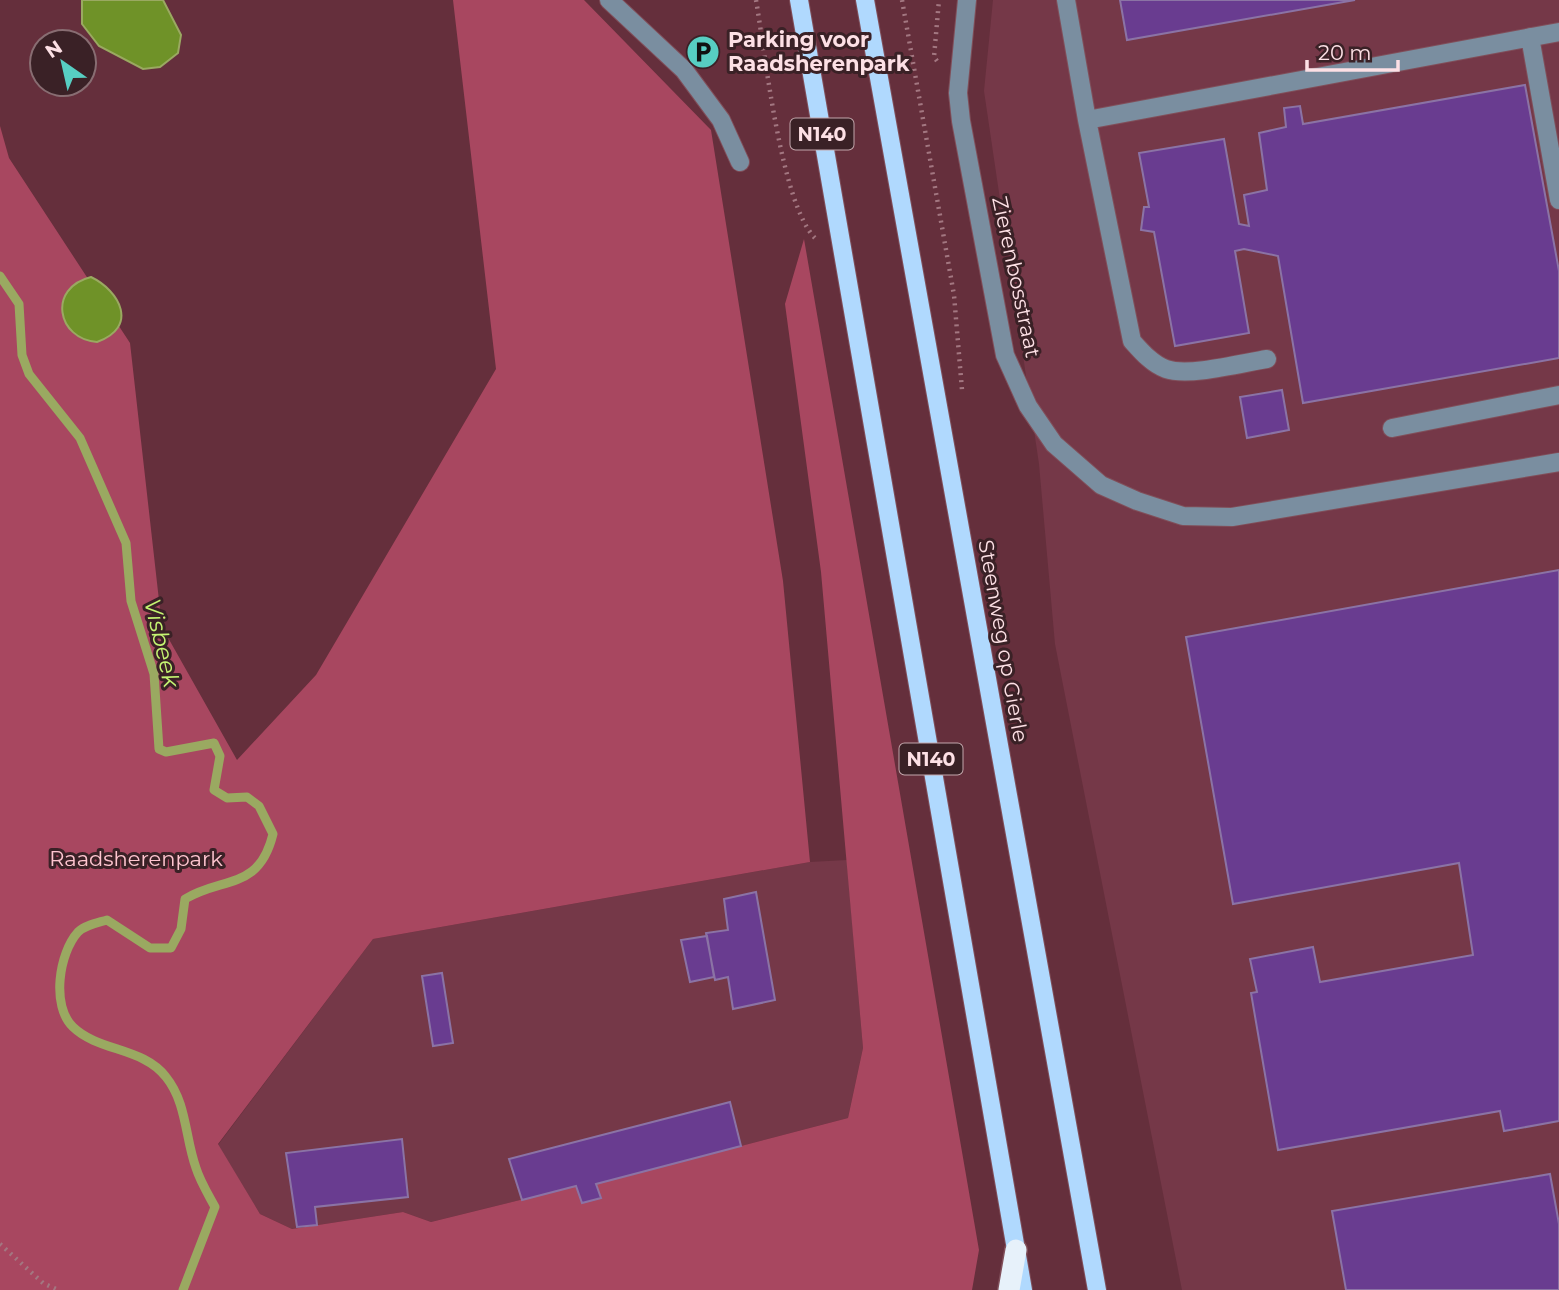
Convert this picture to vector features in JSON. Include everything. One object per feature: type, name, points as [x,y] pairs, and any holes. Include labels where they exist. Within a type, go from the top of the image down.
[{"type":"highway","points":[[1009,1290],[1016,1250]]},
{"type":"main road","name":"N140","points":[[799,0],[1023,1290]]},
{"type":"main road","name":"Steenweg op Gierle","points":[[865,0],[1097,1290]]},
{"type":"street","points":[[609,0],[684,70],[721,120],[740,162]]},
{"type":"street","name":"Zierenbosstraat","points":[[967,0],[958,93],[1005,355],[1028,405],[1054,444],[1101,485],[1137,501],[1183,516],[1232,517],[1559,462]]},
{"type":"street","points":[[1066,0],[1087,120],[1132,341],[1144,355],[1167,369],[1192,370],[1267,359]]},
{"type":"street","points":[[1087,120],[1559,32]]},
{"type":"street","points":[[1530,37],[1559,200]]},
{"type":"street","points":[[1392,428],[1559,395]]},
{"type":"path","points":[[756,0],[787,178],[810,233],[845,267]]},
{"type":"path","points":[[902,0],[954,295],[962,399]]},
{"type":"path","points":[[0,1244],[43,1283],[58,1290]]},
{"type":"shaded area","points":[[82,0],[163,0],[181,35],[178,53],[160,67],[143,69],[99,46],[98,28],[85,28],[82,24]]},
{"type":"shaded area","points":[[993,0],[1559,0],[1559,1290],[1182,1290],[1055,644],[1039,464],[984,91]]},
{"type":"shaded area","points":[[91,277],[110,291],[121,309],[118,327],[97,342],[83,339],[73,332],[62,312],[68,291],[77,283]]},
{"type":"shaded area","points":[[847,860],[863,1048],[848,1118],[597,1184],[601,1198],[582,1203],[576,1186],[431,1222],[403,1212],[292,1229],[260,1214],[218,1145],[373,939],[810,862]]},
{"type":"green space","name":"Raadsherenpark","points":[[453,0],[584,0],[711,130],[783,581],[810,862],[373,939],[218,1144],[260,1214],[292,1229],[403,1212],[431,1222],[576,1186],[600,1198],[596,1184],[848,1118],[863,1048],[821,572],[785,304],[804,239],[979,1250],[972,1290],[0,1290],[0,126],[9,158],[130,343],[162,627],[237,760],[316,675],[496,369]]},
{"type":"building","points":[[1120,0],[1355,0],[1127,40]]},
{"type":"building","points":[[1525,85],[1559,271],[1559,358],[1303,403],[1278,256],[1244,249],[1235,251],[1249,333],[1175,346],[1154,232],[1141,230],[1144,207],[1149,207],[1139,153],[1224,139],[1239,224],[1249,226],[1244,195],[1267,190],[1259,133],[1286,127],[1284,108],[1300,106],[1303,124]]},
{"type":"building","points":[[1282,390],[1289,430],[1247,438],[1240,397]]},
{"type":"building","points":[[1559,570],[1559,1121],[1504,1131],[1500,1111],[1278,1150],[1251,993],[1257,992],[1250,959],[1313,947],[1320,982],[1473,955],[1459,863],[1233,904],[1186,637]]},
{"type":"building","points":[[756,892],[775,1000],[733,1009],[728,977],[715,980],[706,933],[728,930],[724,899]]},
{"type":"building","points":[[707,936],[714,977],[690,982],[681,940]]},
{"type":"building","points":[[442,973],[453,1043],[433,1046],[422,976]]},
{"type":"building","points":[[730,1102],[741,1146],[596,1184],[601,1198],[582,1203],[576,1186],[522,1200],[509,1159]]},
{"type":"building","points":[[402,1139],[408,1197],[315,1207],[317,1225],[297,1227],[286,1153]]},
{"type":"building","points":[[1550,1174],[1559,1224],[1559,1290],[1346,1290],[1332,1211]]},
{"type":"waterway","name":"Visbeek","points":[[0,276],[19,304],[22,355],[29,374],[80,438],[126,543],[131,601],[154,674],[159,749],[166,752],[214,743],[220,756],[214,790],[227,798],[247,797],[259,806],[273,834],[267,852],[249,874],[185,899],[181,929],[171,948],[150,948],[107,920],[78,932],[71,941],[62,966],[62,1006],[73,1027],[95,1041],[145,1060],[156,1067],[166,1077],[178,1098],[192,1157],[215,1207],[183,1290]]},
{"type":"place","name":"Parking voor Raadsherenpark","points":[[703,52]]}]
